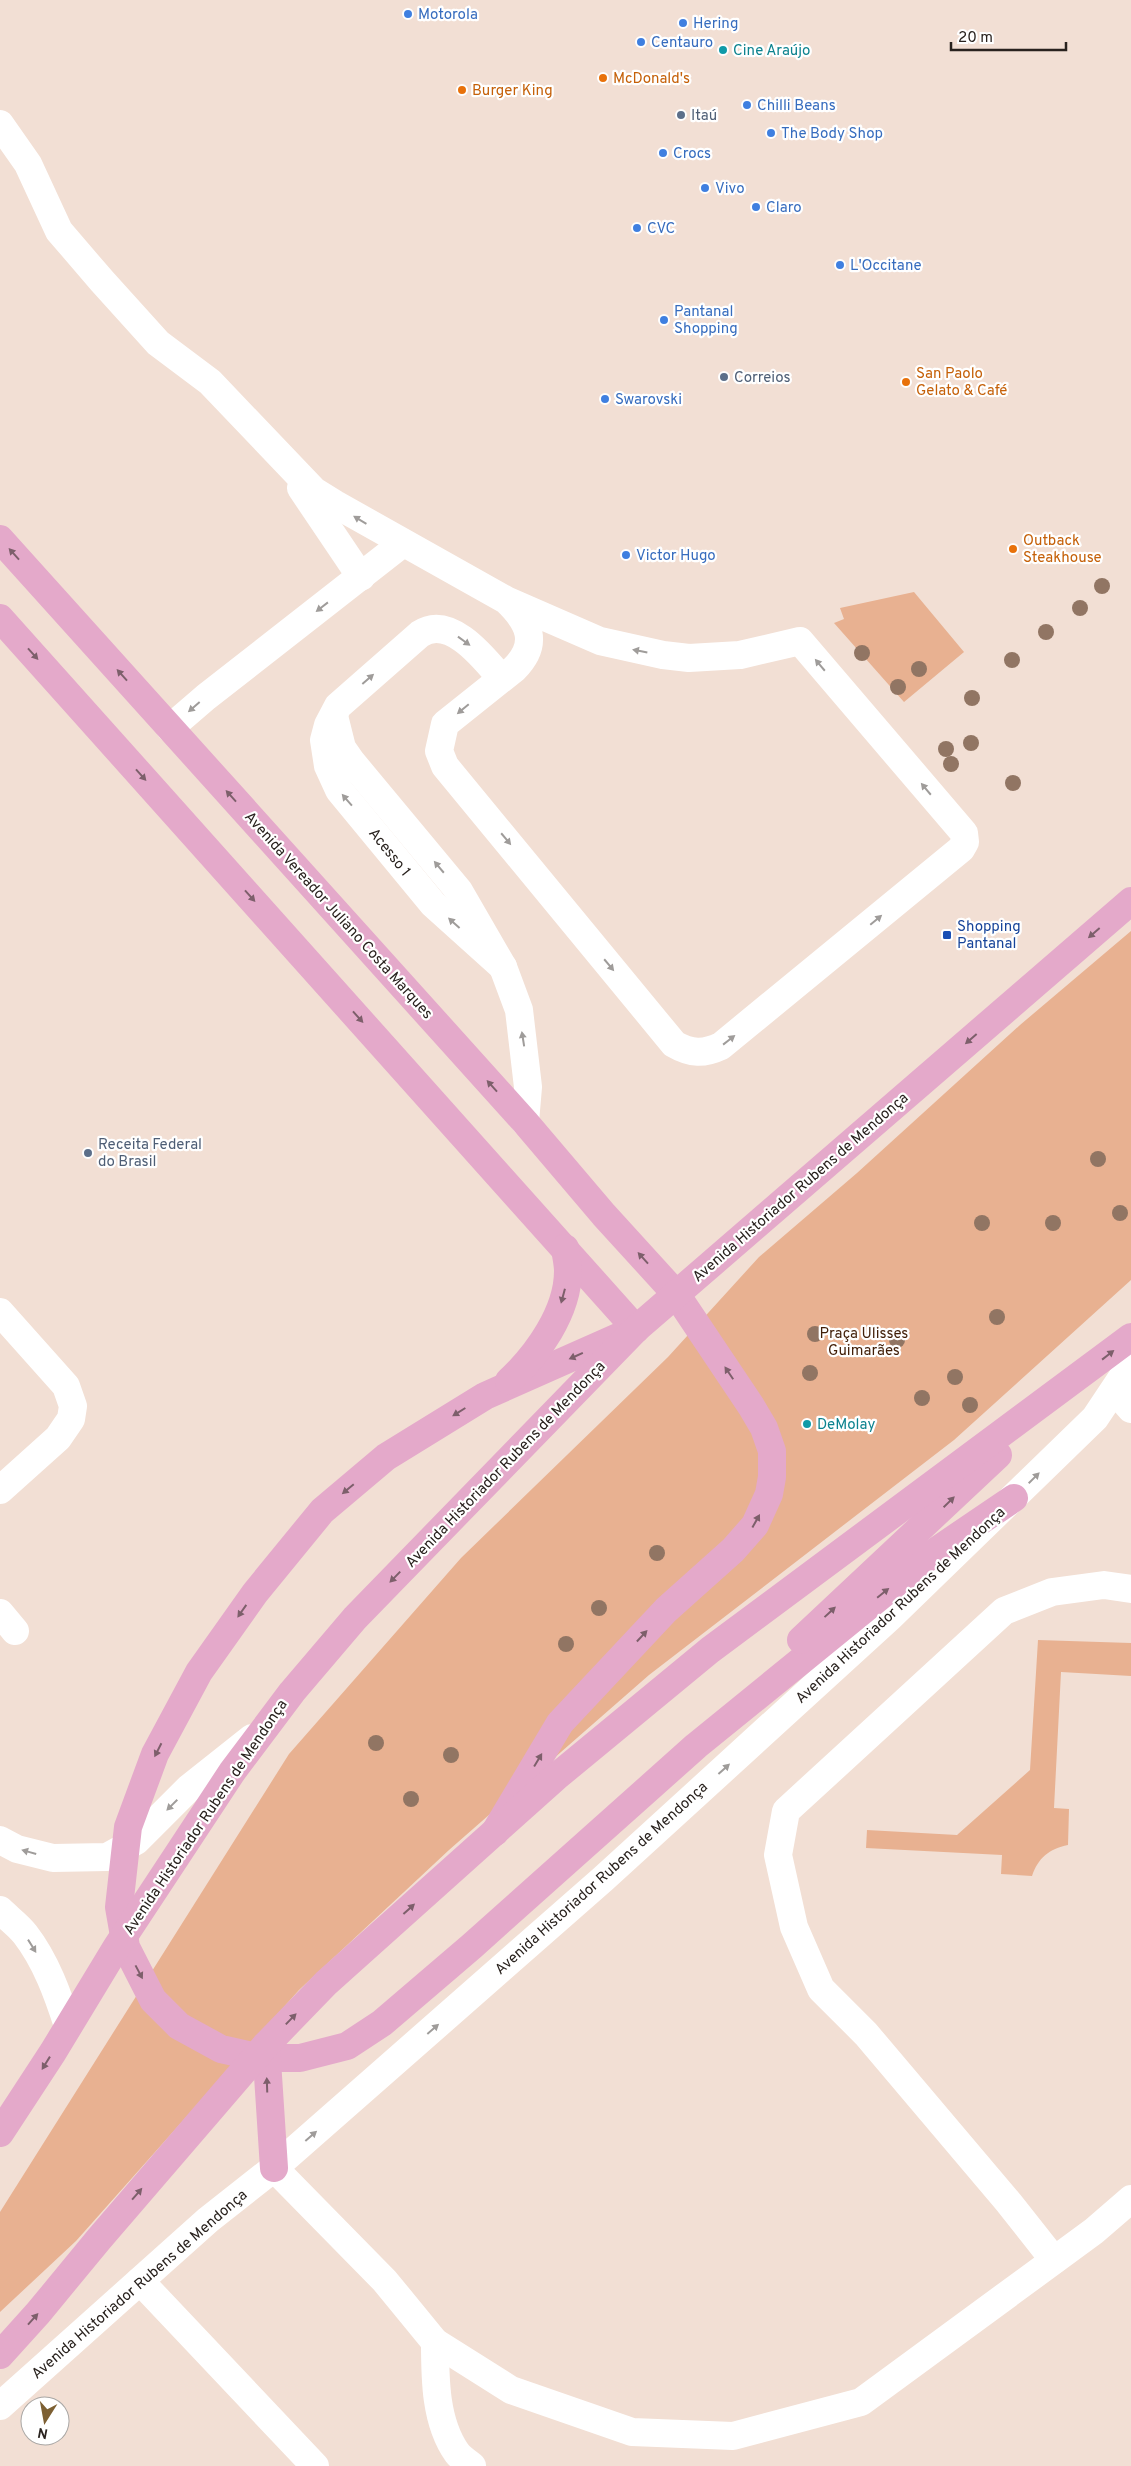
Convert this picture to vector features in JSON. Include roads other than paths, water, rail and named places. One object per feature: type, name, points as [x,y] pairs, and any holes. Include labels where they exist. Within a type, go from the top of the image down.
[{"type":"main road","name":"Avenida Vereador Juliano Costa Marques","points":[[0,539],[525,1122],[604,1215],[676,1294],[752,1406],[764,1428],[772,1451],[772,1476],[769,1494],[755,1525],[733,1550],[666,1610],[560,1723],[495,1832]]},
{"type":"main road","points":[[0,618],[636,1329],[485,1396],[386,1458],[322,1511],[255,1593],[199,1672],[155,1754],[128,1826],[119,1908],[126,1947],[153,2000],[179,2026],[221,2049],[261,2058],[300,2058],[347,2046],[382,2023],[472,1946],[696,1746],[936,1551],[1014,1498]]},
{"type":"main road","name":"Avenida Historiador Rubens de Mendonça","points":[[0,2133],[116,1948],[232,1772],[292,1692],[355,1618],[636,1329],[1131,902]]},
{"type":"main road","points":[[502,1388],[526,1366],[550,1330],[563,1300],[568,1272],[565,1248]]},
{"type":"main road","points":[[0,2354],[38,2313],[266,2045],[326,1984],[556,1777],[710,1650],[1131,1337]]},
{"type":"main road","points":[[696,1746],[823,1618],[1084,1373]]},
{"type":"main road","points":[[266,2045],[274,2168]]},
{"type":"street","points":[[0,124],[28,164],[59,231],[158,343],[210,382],[314,491],[506,600],[600,641],[663,655],[689,658],[740,655],[800,641],[964,833],[965,842],[954,856],[721,1046],[707,1053],[684,1049],[674,1044],[445,766],[439,750],[445,724],[523,660],[530,638],[518,612],[506,600]]},
{"type":"street","points":[[279,456],[360,577]]},
{"type":"street","points":[[170,728],[206,697],[403,543]]},
{"type":"street","name":"Acesso 1","points":[[501,678],[472,647],[455,634],[438,628],[420,634],[343,701],[334,714],[342,748],[458,891],[503,967],[519,1010],[528,1088],[525,1122]]},
{"type":"street","points":[[0,1312],[66,1386],[73,1406],[71,1419],[58,1438],[0,1490]]},
{"type":"street","name":"Avenida Historiador Rubens de Mendonça","points":[[0,2406],[208,2220],[274,2168],[604,1879],[882,1624],[1095,1418],[1123,1400],[1131,1364]]},
{"type":"street","points":[[1054,2260],[1009,2203],[872,2041],[821,1988],[794,1927],[778,1855],[786,1811],[1004,1611],[1052,1592],[1104,1585],[1131,1589]]},
{"type":"street","points":[[0,1840],[17,1849],[53,1858],[91,1858],[112,1854],[136,1841],[189,1788],[263,1730]]},
{"type":"street","points":[[0,1910],[25,1934],[42,1962],[58,1996],[68,2026]]},
{"type":"street","points":[[274,2168],[385,2281],[435,2342],[511,2390],[632,2432],[733,2436],[861,2402],[1094,2231],[1131,2199]]},
{"type":"street","points":[[140,2281],[315,2466]]},
{"type":"street","points":[[435,2342],[434,2388],[443,2423],[457,2453],[472,2466]]},
{"type":"place","name":"Motorola","points":[[408,14]]},
{"type":"place","name":"Hering","points":[[683,23]]},
{"type":"place","name":"Centauro","points":[[641,42]]},
{"type":"place","name":"Cine Araújo","points":[[723,50]]},
{"type":"place","name":"McDonald's","points":[[603,78]]},
{"type":"place","name":"Burger King","points":[[462,90]]},
{"type":"place","name":"Chilli Beans","points":[[747,105]]},
{"type":"place","name":"Itaú","points":[[681,115]]},
{"type":"place","name":"The Body Shop","points":[[771,133]]},
{"type":"place","name":"Crocs","points":[[663,153]]},
{"type":"place","name":"Vivo","points":[[705,188]]},
{"type":"place","name":"Claro","points":[[756,207]]},
{"type":"place","name":"CVC","points":[[637,228]]},
{"type":"place","name":"L'Occitane","points":[[840,265]]},
{"type":"place","name":"Pantanal Shopping","points":[[664,320]]},
{"type":"place","name":"Correios","points":[[724,377]]},
{"type":"place","name":"San Paolo Gelato & Café","points":[[906,382]]},
{"type":"place","name":"Swarovski","points":[[605,399]]},
{"type":"place","name":"Outback Steakhouse","points":[[1013,549]]},
{"type":"place","name":"Victor Hugo","points":[[626,555]]},
{"type":"place","name":"Shopping Pantanal","points":[[947,935]]},
{"type":"place","name":"Receita Federal do Brasil","points":[[88,1153]]},
{"type":"place","name":"DeMolay","points":[[807,1424]]},
{"type":"park label","name":"Praça Ulisses Guimarães","points":[[864,1342]]}]
